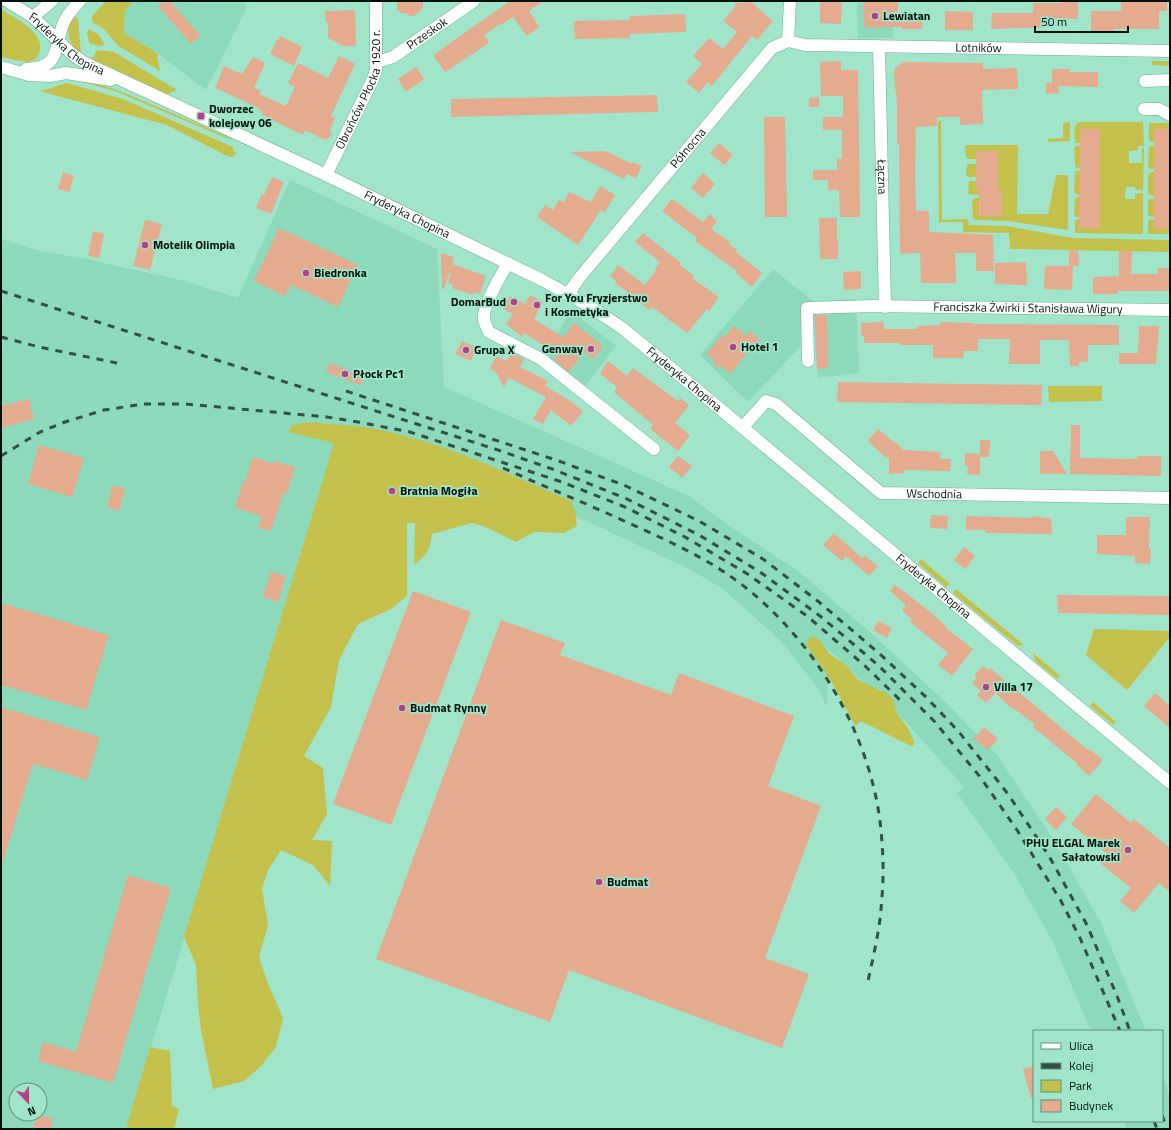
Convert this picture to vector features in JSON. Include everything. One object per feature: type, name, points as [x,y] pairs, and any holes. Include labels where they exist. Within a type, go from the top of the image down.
[{"type":"street","name":"Fryderyka Chopina","points":[[7,1],[33,17],[73,55],[85,63],[326,175],[508,263],[591,307],[622,328],[743,427],[1170,784]]},
{"type":"street","points":[[33,17],[52,1]]},
{"type":"street","points":[[15,70],[36,69],[46,66],[52,60],[62,25],[80,1]]},
{"type":"street","name":"Obrońców Płocka 1920 r.","points":[[326,175],[376,70],[376,1]]},
{"type":"street","name":"Przeskok","points":[[377,62],[396,55],[474,1]]},
{"type":"street","points":[[788,41],[790,1]]},
{"type":"street","name":"Lotników","points":[[788,41],[805,45],[879,47],[1170,51]]},
{"type":"street","name":"Północna","points":[[568,294],[580,277],[772,48],[788,41]]},
{"type":"street","name":"Łączna","points":[[879,47],[885,307]]},
{"type":"street","name":"Fryderyka Chopina","points":[[1,67],[29,74],[50,76],[66,73],[128,84]]},
{"type":"street","points":[[1145,81],[1170,80]]},
{"type":"street","points":[[1144,109],[1164,109],[1170,115]]},
{"type":"street","points":[[508,263],[485,309],[484,320],[489,332],[541,359],[654,449]]},
{"type":"street","name":"Franciszka Żwirki i Stanisława Wigury","points":[[808,360],[807,308],[885,307],[1170,310]]},
{"type":"street","name":"Wschodnia","points":[[743,427],[766,401],[776,404],[881,493],[1170,498]]},
{"type":"shaded area","points":[[133,1],[242,1],[247,7],[206,90],[157,53],[124,33],[125,11]]},
{"type":"shaded area","points":[[857,1],[893,1],[893,38],[858,38]]},
{"type":"shaded area","points":[[290,180],[437,249],[444,387],[689,496],[734,529],[798,571],[871,633],[942,699],[997,755],[1055,842],[1100,921],[1146,1030],[1091,1030],[1054,944],[1014,873],[957,793],[964,787],[907,723],[828,649],[827,708],[818,688],[780,640],[722,588],[685,567],[479,471],[335,442],[126,1129],[1,1129],[1,239],[40,251],[87,259],[180,280],[238,298]]},
{"type":"shaded area","points":[[773,269],[813,301],[856,299],[859,373],[818,378],[814,332],[748,402],[700,355]]},
{"type":"shaded area","points":[[571,311],[616,346],[585,386],[545,354]]},
{"type":"shaded area","points":[[1163,1077],[1170,1096],[1170,1129],[1127,1129],[1124,1122],[1163,1122]]},
{"type":"green space","points":[[106,1],[133,1],[125,11],[124,33],[157,53],[160,71],[117,45],[104,29],[92,22],[92,16]]},
{"type":"green space","points":[[1,9],[24,24],[36,35],[40,43],[40,51],[39,55],[33,61],[26,62],[1,57]]},
{"type":"green space","points":[[74,16],[78,19],[81,54],[70,41],[68,31]]},
{"type":"green space","points":[[89,29],[99,35],[105,45],[98,46],[89,43],[87,33]]},
{"type":"green space","points":[[97,50],[114,52],[177,90],[168,94],[92,59]]},
{"type":"green space","points":[[1152,61],[1170,61],[1170,66],[1152,65]]},
{"type":"green space","points":[[83,80],[127,94],[210,129],[233,141],[115,91],[82,82]]},
{"type":"green space","points":[[67,83],[123,99],[233,147],[233,151],[237,153],[232,157],[227,156],[167,125],[39,91]]},
{"type":"green space","points":[[938,121],[941,121],[942,220],[968,219],[969,225],[1007,226],[1073,238],[1170,240],[1170,252],[1010,249],[1009,233],[963,232],[963,222],[939,222]]},
{"type":"green space","points":[[1070,122],[1070,141],[1048,142],[1048,139],[1063,138],[1063,123]]},
{"type":"green space","points":[[1143,122],[1144,146],[1138,146],[1138,150],[1129,151],[1129,163],[1142,163],[1142,148],[1144,148],[1143,190],[1135,190],[1135,187],[1126,187],[1125,199],[1135,199],[1135,194],[1143,193],[1143,234],[1075,233],[1075,221],[1079,219],[1080,228],[1100,228],[1100,129],[1080,129],[1080,143],[1076,143],[1074,138],[1075,130],[1077,123]]},
{"type":"green space","points":[[1149,123],[1170,123],[1170,129],[1154,142],[1151,142],[1149,140]]},
{"type":"green space","points":[[1018,145],[1017,214],[1048,214],[1056,175],[1068,175],[1068,230],[1008,221],[975,220],[973,218],[972,201],[975,198],[979,198],[980,216],[1002,216],[1002,190],[998,190],[998,151],[976,151],[976,159],[968,159],[966,157],[965,146]]},
{"type":"green space","points":[[1076,146],[1080,146],[1080,168],[1076,168],[1075,165],[1074,148]]},
{"type":"green space","points":[[1154,146],[1154,169],[1150,169],[1148,167],[1149,147]]},
{"type":"green space","points":[[976,164],[976,177],[969,177],[966,175],[967,165]]},
{"type":"green space","points":[[1076,171],[1080,171],[1080,195],[1074,193]]},
{"type":"green space","points":[[1154,172],[1154,196],[1148,194],[1148,174]]},
{"type":"green space","points":[[969,181],[976,181],[976,190],[979,190],[979,195],[968,194]]},
{"type":"green space","points":[[1080,197],[1080,217],[1076,217],[1074,215],[1075,199]]},
{"type":"green space","points":[[1154,199],[1154,217],[1148,216],[1148,200]]},
{"type":"green space","points":[[1150,219],[1154,220],[1154,229],[1170,229],[1170,234],[1148,234],[1148,222]]},
{"type":"green space","points":[[1048,386],[1102,386],[1102,401],[1049,402]]},
{"type":"green space","points":[[309,422],[370,428],[396,433],[473,458],[571,501],[575,511],[577,526],[564,533],[534,532],[516,542],[486,527],[472,523],[432,534],[427,552],[414,565],[415,523],[407,523],[407,596],[391,609],[358,624],[339,660],[331,707],[304,756],[323,768],[327,814],[312,840],[332,841],[330,886],[313,865],[281,850],[268,870],[262,889],[268,925],[259,957],[267,981],[283,1018],[276,1047],[261,1066],[244,1081],[213,1089],[201,1030],[196,965],[184,937],[334,443],[288,432],[293,425]]},
{"type":"green space","points":[[921,559],[950,584],[946,587],[918,563]]},
{"type":"green space","points":[[956,589],[1024,645],[1018,646],[954,594]]},
{"type":"green space","points":[[1094,629],[1170,631],[1170,637],[1127,690],[1086,655]]},
{"type":"green space","points":[[812,636],[820,640],[828,653],[846,665],[858,680],[888,694],[894,701],[896,712],[908,728],[914,741],[913,747],[861,721],[855,726],[833,684],[806,645]]},
{"type":"green space","points":[[1033,653],[1060,676],[1057,679],[1035,661]]},
{"type":"green space","points":[[1093,702],[1116,722],[1113,724],[1111,723],[1090,706]]},
{"type":"green space","points":[[150,1047],[170,1051],[172,1106],[179,1109],[174,1129],[126,1129]]},
{"type":"building","points":[[164,1],[170,1],[200,35],[191,44],[158,6]]},
{"type":"building","points":[[397,1],[423,1],[423,8],[414,16],[409,16],[406,13],[400,13],[400,11],[397,11]]},
{"type":"building","points":[[510,1],[543,1],[529,11],[539,27],[527,36],[513,17],[484,35],[489,43],[445,72],[433,55]]},
{"type":"building","points":[[820,1],[842,1],[841,24],[820,23]]},
{"type":"building","points":[[863,1],[898,1],[898,12],[923,12],[922,29],[902,29],[902,27],[864,27]]},
{"type":"building","points":[[1062,1],[1078,1],[1078,19],[1051,18],[1052,27],[991,29],[992,13],[1033,13],[1033,3],[1062,3]]},
{"type":"building","points":[[1167,1],[1167,11],[1159,11],[1159,29],[1114,29],[1113,33],[1091,31],[1091,11],[1121,11],[1121,2]]},
{"type":"building","points":[[751,2],[773,21],[757,40],[752,36],[712,86],[708,82],[699,93],[686,82],[702,64],[693,56],[709,38],[723,49],[737,32],[723,21],[735,7],[735,3]]},
{"type":"building","points":[[355,10],[356,46],[343,46],[328,38],[328,23],[326,23],[325,11]]},
{"type":"building","points":[[945,11],[973,12],[973,30],[945,30]]},
{"type":"building","points":[[685,14],[686,32],[630,34],[630,38],[575,39],[574,21],[630,20],[630,16]]},
{"type":"building","points":[[280,36],[302,47],[294,66],[270,54]]},
{"type":"building","points":[[339,56],[355,64],[331,116],[335,118],[330,130],[332,136],[325,140],[305,130],[303,135],[262,115],[263,112],[258,109],[259,108],[215,88],[224,66],[242,74],[253,57],[265,63],[254,88],[261,91],[259,94],[286,106],[295,87],[288,83],[298,63],[328,78]]},
{"type":"building","points":[[841,61],[841,70],[858,70],[860,217],[840,217],[839,190],[828,190],[828,180],[813,180],[813,170],[837,170],[837,159],[842,159],[842,130],[823,130],[823,117],[843,117],[843,96],[821,96],[820,62]]},
{"type":"building","points":[[903,62],[983,63],[983,69],[1017,68],[1018,89],[982,90],[983,124],[960,125],[960,117],[937,117],[937,126],[916,127],[916,211],[929,211],[929,232],[993,235],[994,271],[976,271],[976,253],[955,253],[956,283],[921,283],[920,253],[900,254],[899,144],[897,144],[897,104],[894,69]]},
{"type":"building","points":[[416,67],[424,79],[406,92],[398,79]]},
{"type":"building","points":[[1052,69],[1070,69],[1070,72],[1098,72],[1098,87],[1059,86],[1059,93],[1046,94],[1046,83],[1052,83]]},
{"type":"building","points":[[657,95],[658,112],[451,117],[451,99]]},
{"type":"building","points":[[819,97],[819,107],[809,107],[809,98]]},
{"type":"building","points":[[764,117],[785,117],[787,217],[765,217]]},
{"type":"building","points":[[1080,129],[1100,129],[1100,228],[1079,228]]},
{"type":"building","points":[[1154,129],[1170,129],[1170,229],[1154,229]]},
{"type":"building","points":[[719,143],[733,155],[724,165],[710,153]]},
{"type":"building","points":[[605,151],[632,164],[633,162],[642,166],[636,178],[627,174],[624,179],[570,152]]},
{"type":"building","points":[[976,151],[998,151],[998,190],[1002,190],[1002,216],[979,217],[979,190],[976,190]]},
{"type":"building","points":[[63,172],[74,176],[69,192],[58,189]]},
{"type":"building","points":[[703,173],[715,184],[703,198],[691,188]]},
{"type":"building","points":[[272,177],[284,182],[271,214],[256,208]]},
{"type":"building","points":[[600,186],[615,195],[605,212],[601,210],[578,245],[537,217],[545,205],[553,210],[559,200],[564,202],[569,192],[591,202]]},
{"type":"building","points":[[672,199],[703,222],[710,214],[717,221],[711,229],[730,242],[729,244],[737,250],[736,252],[762,273],[752,287],[736,273],[737,271],[695,241],[697,238],[662,211]]},
{"type":"building","points":[[819,218],[837,218],[838,259],[820,259]]},
{"type":"building","name":"Motelik Olimpia","points":[[145,220],[162,224],[150,270],[133,266]]},
{"type":"building","name":"Biedronka","points":[[279,228],[358,265],[338,307],[291,285],[285,296],[254,281]]},
{"type":"building","points":[[93,231],[104,234],[99,258],[88,256]]},
{"type":"building","points":[[643,233],[681,263],[680,265],[694,276],[692,278],[719,297],[709,311],[707,309],[687,333],[652,307],[650,310],[634,299],[635,298],[615,283],[616,281],[610,276],[618,265],[645,285],[660,262],[635,242]]},
{"type":"building","points":[[1069,250],[1078,251],[1079,266],[1069,266]]},
{"type":"building","points":[[1119,251],[1132,251],[1131,274],[1158,274],[1157,268],[1170,268],[1170,291],[1118,291],[1118,294],[1093,294],[1093,277],[1119,276]]},
{"type":"building","points":[[441,253],[454,257],[452,264],[486,276],[480,294],[474,292],[473,295],[452,288],[453,285],[448,283],[451,273],[449,273],[444,289],[442,289]]},
{"type":"building","points":[[1026,262],[1027,285],[995,284],[995,263]]},
{"type":"building","points":[[1045,266],[1073,266],[1072,290],[1044,289]]},
{"type":"building","points":[[861,271],[861,289],[844,290],[843,272]]},
{"type":"building","points":[[530,295],[543,302],[534,319],[563,337],[574,323],[603,346],[593,359],[584,352],[569,372],[554,360],[558,355],[524,333],[522,337],[506,324],[513,314],[503,309],[510,296],[525,304]]},
{"type":"building","points":[[815,315],[827,315],[828,368],[817,369]]},
{"type":"building","points":[[883,322],[884,329],[917,329],[917,326],[940,325],[940,322],[974,324],[1119,325],[1119,345],[1088,345],[1088,362],[1079,362],[1079,366],[1070,366],[1069,340],[1040,340],[1040,364],[1009,364],[1010,339],[978,339],[978,351],[963,351],[964,358],[933,358],[933,345],[864,343],[864,336],[861,336],[861,323]]},
{"type":"building","name":"Hotel 1","points":[[734,326],[746,336],[750,331],[759,339],[730,374],[721,366],[715,367],[715,361],[706,354],[722,335],[724,337]]},
{"type":"building","points":[[1139,326],[1159,326],[1156,364],[1119,364],[1119,353],[1138,353]]},
{"type":"building","name":"Grupa X","points":[[462,341],[477,347],[471,361],[455,354]]},
{"type":"building","points":[[511,352],[524,359],[520,367],[548,381],[545,386],[569,400],[583,411],[571,426],[551,410],[543,424],[533,419],[546,397],[509,378],[504,387],[495,371],[490,369],[496,356],[507,361]]},
{"type":"building","points":[[608,361],[627,376],[633,368],[678,401],[680,398],[689,405],[675,423],[690,435],[678,451],[650,429],[653,425],[614,392],[617,387],[600,374]]},
{"type":"building","name":"Płock Pc1","points":[[329,363],[364,376],[361,385],[326,372]]},
{"type":"building","points":[[838,382],[1042,385],[1041,405],[837,402]]},
{"type":"building","points":[[29,399],[34,419],[1,428],[1,406]]},
{"type":"building","points":[[1071,425],[1080,425],[1080,458],[1137,459],[1137,456],[1161,456],[1161,476],[1070,474]]},
{"type":"building","points":[[878,429],[904,450],[941,452],[940,459],[951,459],[950,471],[904,470],[904,473],[889,474],[889,458],[884,456],[868,441]]},
{"type":"building","points":[[980,440],[990,440],[989,457],[980,457],[980,475],[967,474],[968,466],[965,466],[965,453],[980,454]]},
{"type":"building","points":[[39,445],[84,458],[72,497],[28,484]]},
{"type":"building","points":[[1040,451],[1053,451],[1067,474],[1040,474]]},
{"type":"building","points":[[678,456],[692,466],[682,478],[669,467]]},
{"type":"building","points":[[253,457],[274,464],[275,461],[295,467],[287,494],[283,493],[271,531],[258,528],[262,516],[235,508],[243,481],[245,482]]},
{"type":"building","points":[[113,485],[125,489],[119,511],[107,507]]},
{"type":"building","points":[[931,515],[948,516],[947,529],[930,528]]},
{"type":"building","points":[[966,516],[1032,518],[1032,516],[1051,518],[1052,534],[985,533],[985,530],[966,530]]},
{"type":"building","points":[[1126,517],[1150,517],[1150,564],[1135,563],[1135,556],[1097,554],[1097,535],[1126,535]]},
{"type":"building","points":[[834,533],[862,558],[865,556],[878,566],[869,576],[846,556],[842,561],[823,545]]},
{"type":"building","points":[[964,547],[975,556],[965,569],[954,560]]},
{"type":"building","points":[[271,572],[286,576],[278,602],[263,597]]},
{"type":"building","points":[[895,585],[929,611],[946,626],[945,627],[973,649],[952,676],[938,665],[948,653],[910,622],[912,619],[902,611],[906,605],[890,591]]},
{"type":"building","name":"Budmat Rynny","points":[[413,591],[471,612],[391,825],[333,804]]},
{"type":"building","points":[[1057,595],[1170,596],[1170,615],[1058,613]]},
{"type":"building","points":[[1,603],[109,635],[86,710],[1,685]]},
{"type":"building","name":"Budmat","points":[[501,620],[565,643],[560,655],[671,695],[679,673],[794,716],[768,786],[821,806],[765,958],[809,974],[782,1048],[569,970],[550,1022],[376,959]]},
{"type":"building","points":[[878,621],[892,628],[887,638],[873,630]]},
{"type":"building","points":[[983,666],[988,670],[990,668],[1089,751],[1090,749],[1103,760],[1089,776],[1077,765],[1078,764],[1033,727],[1035,724],[1013,708],[1012,709],[995,693],[986,703],[977,695],[981,691],[972,683],[977,678],[974,675]]},
{"type":"building","points":[[1155,693],[1170,706],[1170,728],[1144,706]]},
{"type":"building","points":[[1,707],[100,737],[87,780],[33,764],[3,862],[1,862]]},
{"type":"building","points":[[984,727],[998,739],[988,750],[974,739]]},
{"type":"building","points":[[1096,794],[1131,823],[1134,819],[1170,848],[1170,892],[1159,883],[1134,913],[1120,901],[1131,888],[1099,862],[1106,853],[1071,824]]},
{"type":"building","points":[[1056,807],[1067,817],[1056,830],[1045,819]]},
{"type":"building","points":[[128,875],[171,888],[113,1083],[38,1061],[43,1042],[76,1052]]},
{"type":"building","points":[[1033,1066],[1033,1098],[1031,1098],[1023,1069]]},
{"type":"building","points":[[48,1117],[53,1119],[50,1129],[33,1129],[35,1122],[48,1122]]},
{"type":"railway","points":[[1,291],[498,450],[555,470],[627,499],[699,535],[760,572],[820,616],[878,665],[934,721],[981,778],[1017,830],[1061,901],[1080,938],[1120,1030]]},
{"type":"railway","points":[[1,337],[39,347],[117,363]]},
{"type":"railway","points":[[346,391],[556,460],[626,486],[699,521],[763,559],[819,602],[881,655],[927,698],[959,732],[1008,794],[1049,856],[1087,925],[1130,1030]]},
{"type":"railway","points":[[1,456],[40,432],[65,422],[104,410],[144,404],[186,404],[327,417],[410,432],[562,482],[625,507],[685,537],[746,573],[807,616],[864,665],[900,700]]},
{"type":"railway","points":[[503,468],[598,509],[684,549],[708,562],[743,585],[775,614],[804,646],[829,682],[850,721],[866,761],[877,803],[883,852],[883,885],[879,928],[867,986]]},
{"type":"railway","points":[[1163,1118],[1167,1129]]},
{"type":"railway","points":[[1154,1122],[1157,1129]]},
{"type":"place","name":"Lewiatan","points":[[875,16]]},
{"type":"place","name":"Dworzec kolejowy 06","points":[[201,116]]},
{"type":"place","name":"Motelik Olimpia","points":[[145,245]]},
{"type":"place","name":"Biedronka","points":[[306,273]]},
{"type":"place","name":"DomarBud","points":[[514,302]]},
{"type":"place","name":"For You Fryzjerstwo i Kosmetyka","points":[[537,305]]},
{"type":"place","name":"Hotel 1","points":[[733,347]]},
{"type":"place","name":"Genway","points":[[591,349]]},
{"type":"place","name":"Grupa X","points":[[466,350]]},
{"type":"place","name":"Płock Pc1","points":[[345,374]]},
{"type":"place","name":"Bratnia Mogiła","points":[[392,491]]},
{"type":"place","name":"Villa 17","points":[[986,687]]},
{"type":"place","name":"Budmat Rynny","points":[[402,708]]},
{"type":"place","name":"PHU ELGAL Marek Sałatowski","points":[[1128,850]]},
{"type":"place","name":"Budmat","points":[[599,882]]}]
